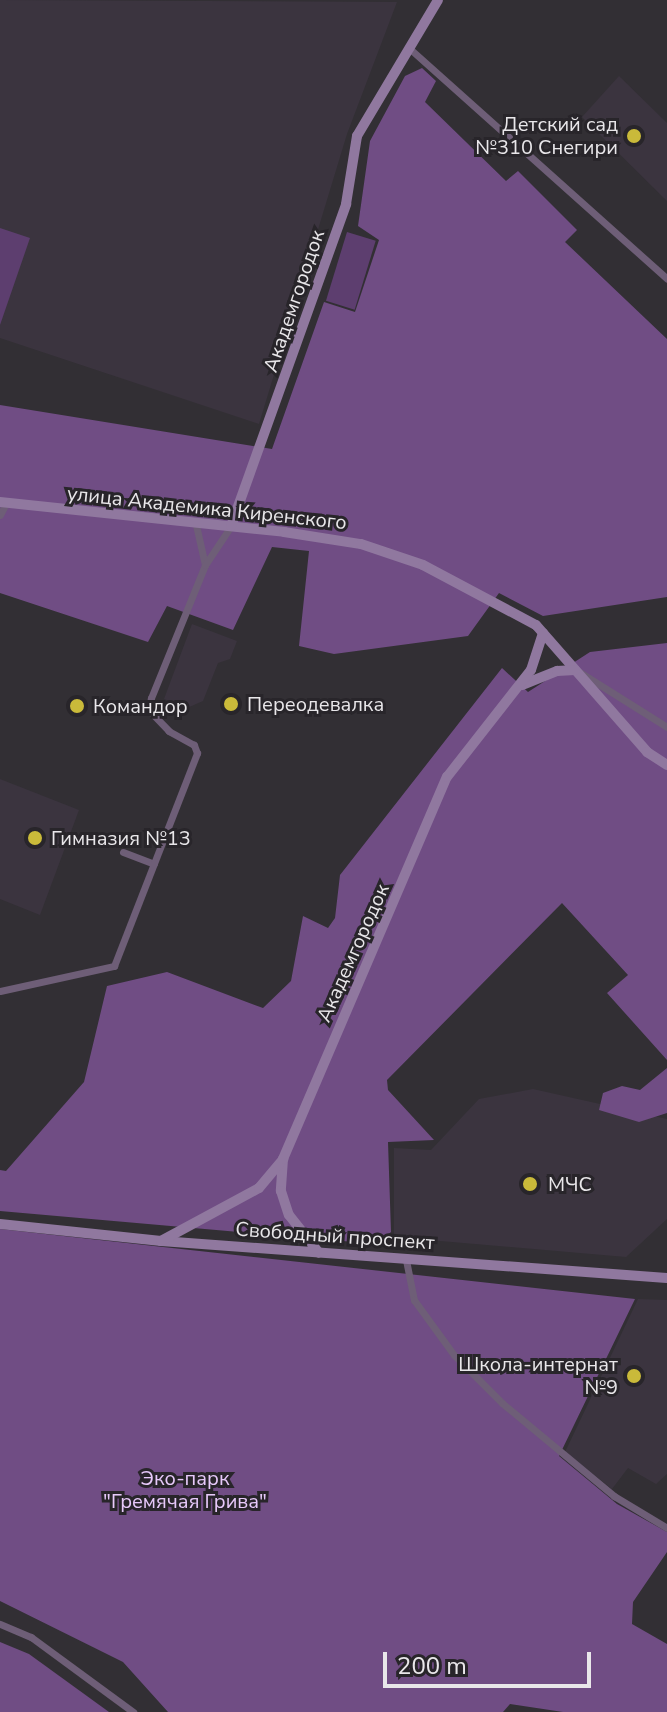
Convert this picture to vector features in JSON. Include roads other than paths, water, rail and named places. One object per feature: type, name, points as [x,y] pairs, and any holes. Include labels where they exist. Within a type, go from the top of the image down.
[{"type":"main road","name":"Академгородок","points":[[231,526],[346,204],[357,136],[438,0]]},
{"type":"main road","name":"улица Академика Киренского","points":[[3,502],[196,525],[231,526],[383,550],[462,581],[525,617],[543,633],[647,752],[667,765]]},
{"type":"main road","name":"Академгородок","points":[[283,1159],[447,777],[535,662],[543,633]]},
{"type":"main road","points":[[517,688],[547,674],[575,670]]},
{"type":"main road","points":[[161,1241],[259,1188],[283,1159]]},
{"type":"main road","points":[[283,1159],[281,1191],[289,1215],[319,1253]]},
{"type":"main road","name":"Свободный проспект","points":[[0,1224],[161,1241],[667,1278]]},
{"type":"street","points":[[409,48],[667,279]]},
{"type":"street","points":[[0,515],[3,502]]},
{"type":"street","points":[[196,525],[205,565]]},
{"type":"street","name":"Академгородок","points":[[0,991],[114,966],[197,753],[194,745],[169,731],[149,710],[151,698],[205,565],[231,526]]},
{"type":"street","points":[[575,670],[667,727]]},
{"type":"street","points":[[123,852],[154,864]]},
{"type":"street","points":[[406,1260],[414,1300],[454,1355],[502,1403],[614,1496],[667,1528]]},
{"type":"street","points":[[0,1624],[31,1637],[133,1712]]},
{"type":"place","name":"Детский сад №310 Снегири","points":[[634,136]]},
{"type":"place","name":"Переодевалка","points":[[231,704]]},
{"type":"place","name":"Командор","points":[[77,706]]},
{"type":"place","name":"Гимназия №13","points":[[35,838]]},
{"type":"place","name":"МЧС","points":[[530,1184]]},
{"type":"place","name":"Школа-интернат №9","points":[[634,1376]]},
{"type":"park label","name":"Эко-парк \"Гремячая Грива\"","points":[[185,1490]]}]
